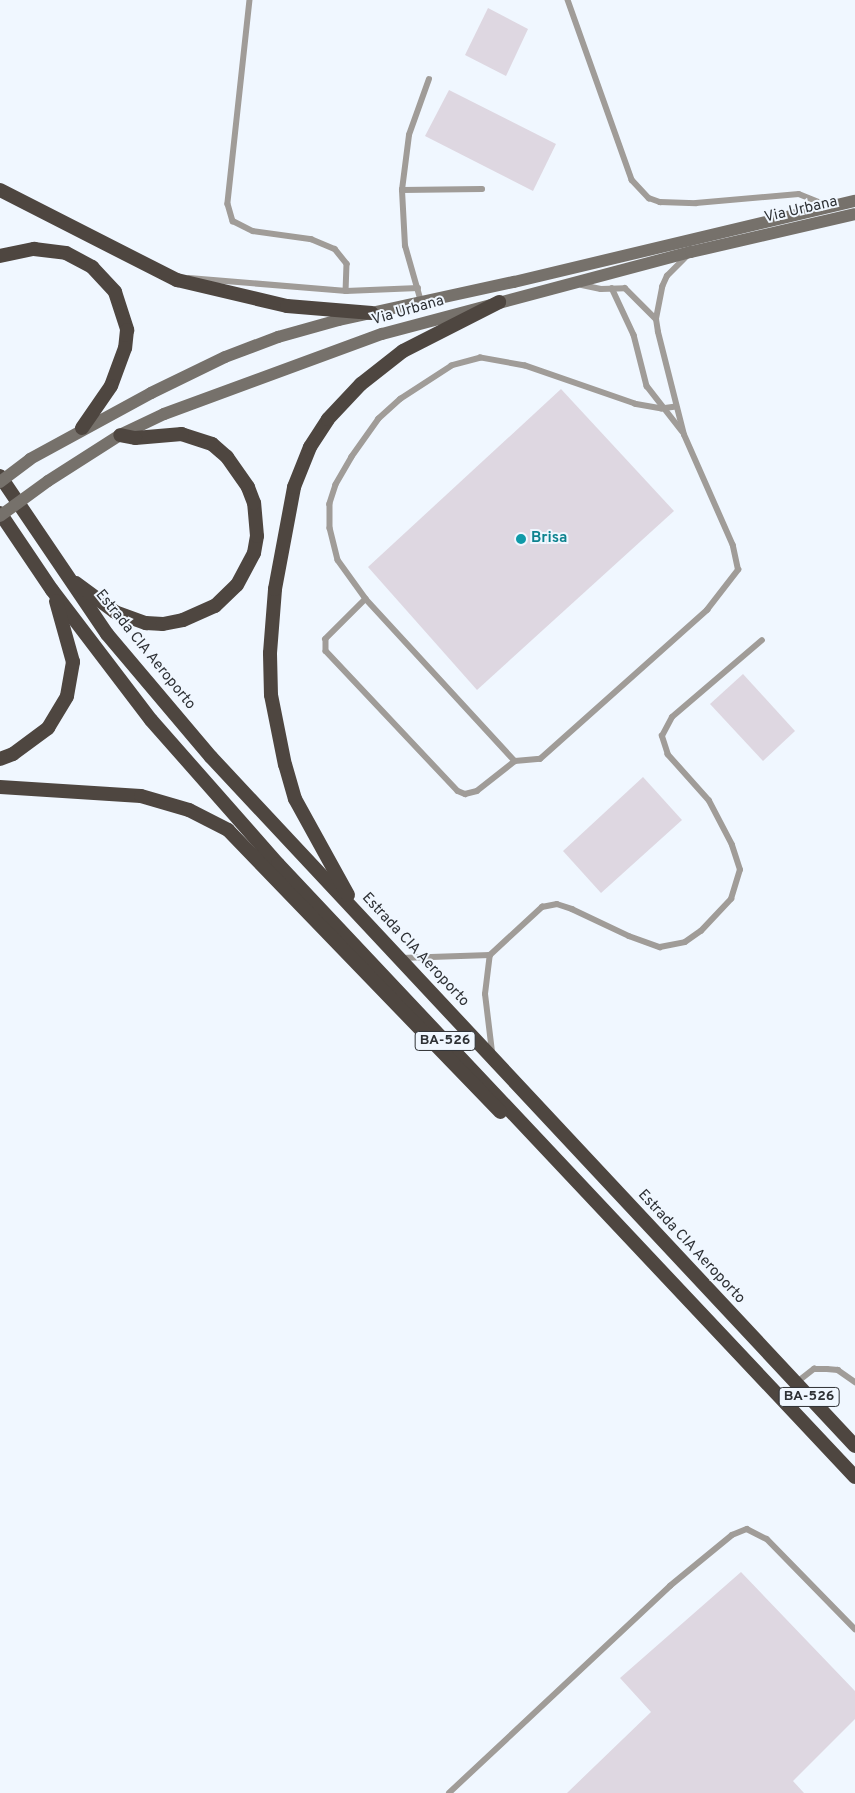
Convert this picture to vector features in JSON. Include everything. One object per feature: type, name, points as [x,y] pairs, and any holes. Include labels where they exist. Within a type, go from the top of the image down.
[{"type":"highway","points":[[0,190],[177,280],[278,304],[372,314]]},
{"type":"highway","points":[[0,256],[34,249],[66,253],[92,267],[115,292],[127,330],[125,348],[111,386],[82,428]]},
{"type":"highway","points":[[358,913],[295,799],[272,704],[270,653],[275,589],[294,487],[310,447],[328,419],[361,384],[402,351],[500,302]]},
{"type":"highway","points":[[67,578],[115,612],[146,623],[163,624],[183,620],[215,606],[237,585],[254,553],[257,536],[254,502],[248,487],[227,456],[212,444],[182,434],[135,438],[120,435]]},
{"type":"highway","name":"Estrada CIA Aeroporto","points":[[0,476],[67,578],[107,634],[211,757],[401,958],[855,1446]]},
{"type":"highway","name":"BA-526","points":[[0,515],[52,590],[151,720],[259,842],[855,1477]]},
{"type":"highway","points":[[0,759],[25,746],[48,728],[66,696],[73,662],[70,643],[52,590]]},
{"type":"highway","points":[[0,787],[141,796],[189,810],[228,830],[496,1109],[542,1143]]},
{"type":"main road","name":"Via Urbana","points":[[0,482],[30,459],[82,428],[225,357],[278,337],[855,201]]},
{"type":"main road","name":"Via Urbana","points":[[0,515],[48,481],[120,435],[164,414],[382,334],[691,252],[855,214]]},
{"type":"lane","points":[[250,0],[229,213],[240,226],[254,232],[312,239],[335,249],[347,264],[346,291]]},
{"type":"lane","points":[[568,0],[632,180],[649,198],[660,202],[696,203],[799,194],[830,207]]},
{"type":"lane","points":[[421,302],[405,246],[402,190],[409,135],[429,79]]},
{"type":"lane","points":[[402,190],[482,189]]},
{"type":"lane","points":[[366,599],[324,644],[326,652],[458,791],[465,794],[477,790],[515,761],[540,759],[707,610],[734,578],[738,559],[683,433],[656,319],[662,287],[667,276],[691,252]]},
{"type":"lane","points":[[177,280],[202,278],[346,291],[418,288]]},
{"type":"lane","points":[[575,283],[632,292],[656,319]]},
{"type":"lane","points":[[612,288],[634,334],[647,386],[662,409],[683,433]]},
{"type":"lane","points":[[515,761],[366,599],[338,560],[330,528],[330,504],[336,484],[363,439],[379,419],[416,389],[452,366],[481,358],[525,366],[635,404],[662,409],[676,407]]},
{"type":"lane","points":[[492,1056],[485,994],[490,955],[548,904],[572,908],[629,936],[660,947],[685,942],[701,931],[731,899],[740,870],[732,845],[709,801],[668,755],[662,736],[678,711],[762,640]]},
{"type":"lane","points":[[401,958],[442,954],[490,955]]},
{"type":"lane","points":[[796,1383],[814,1369],[827,1368],[838,1370],[855,1382]]},
{"type":"lane","points":[[449,1793],[670,1586],[732,1535],[747,1529],[767,1539],[855,1629]]},
{"type":"building","points":[[488,8],[528,29],[506,76],[465,55]]},
{"type":"building","points":[[449,90],[556,144],[533,191],[425,136]]},
{"type":"building","name":"Brisa","points":[[561,389],[674,511],[477,690],[368,567]]},
{"type":"building","points":[[743,674],[795,731],[763,761],[710,704]]},
{"type":"building","points":[[643,777],[682,820],[601,893],[563,851]]},
{"type":"building","points":[[741,1572],[855,1691],[855,1719],[793,1781],[804,1793],[567,1793],[651,1712],[620,1678]]},
{"type":"place","name":"Brisa","points":[[521,539]]}]
